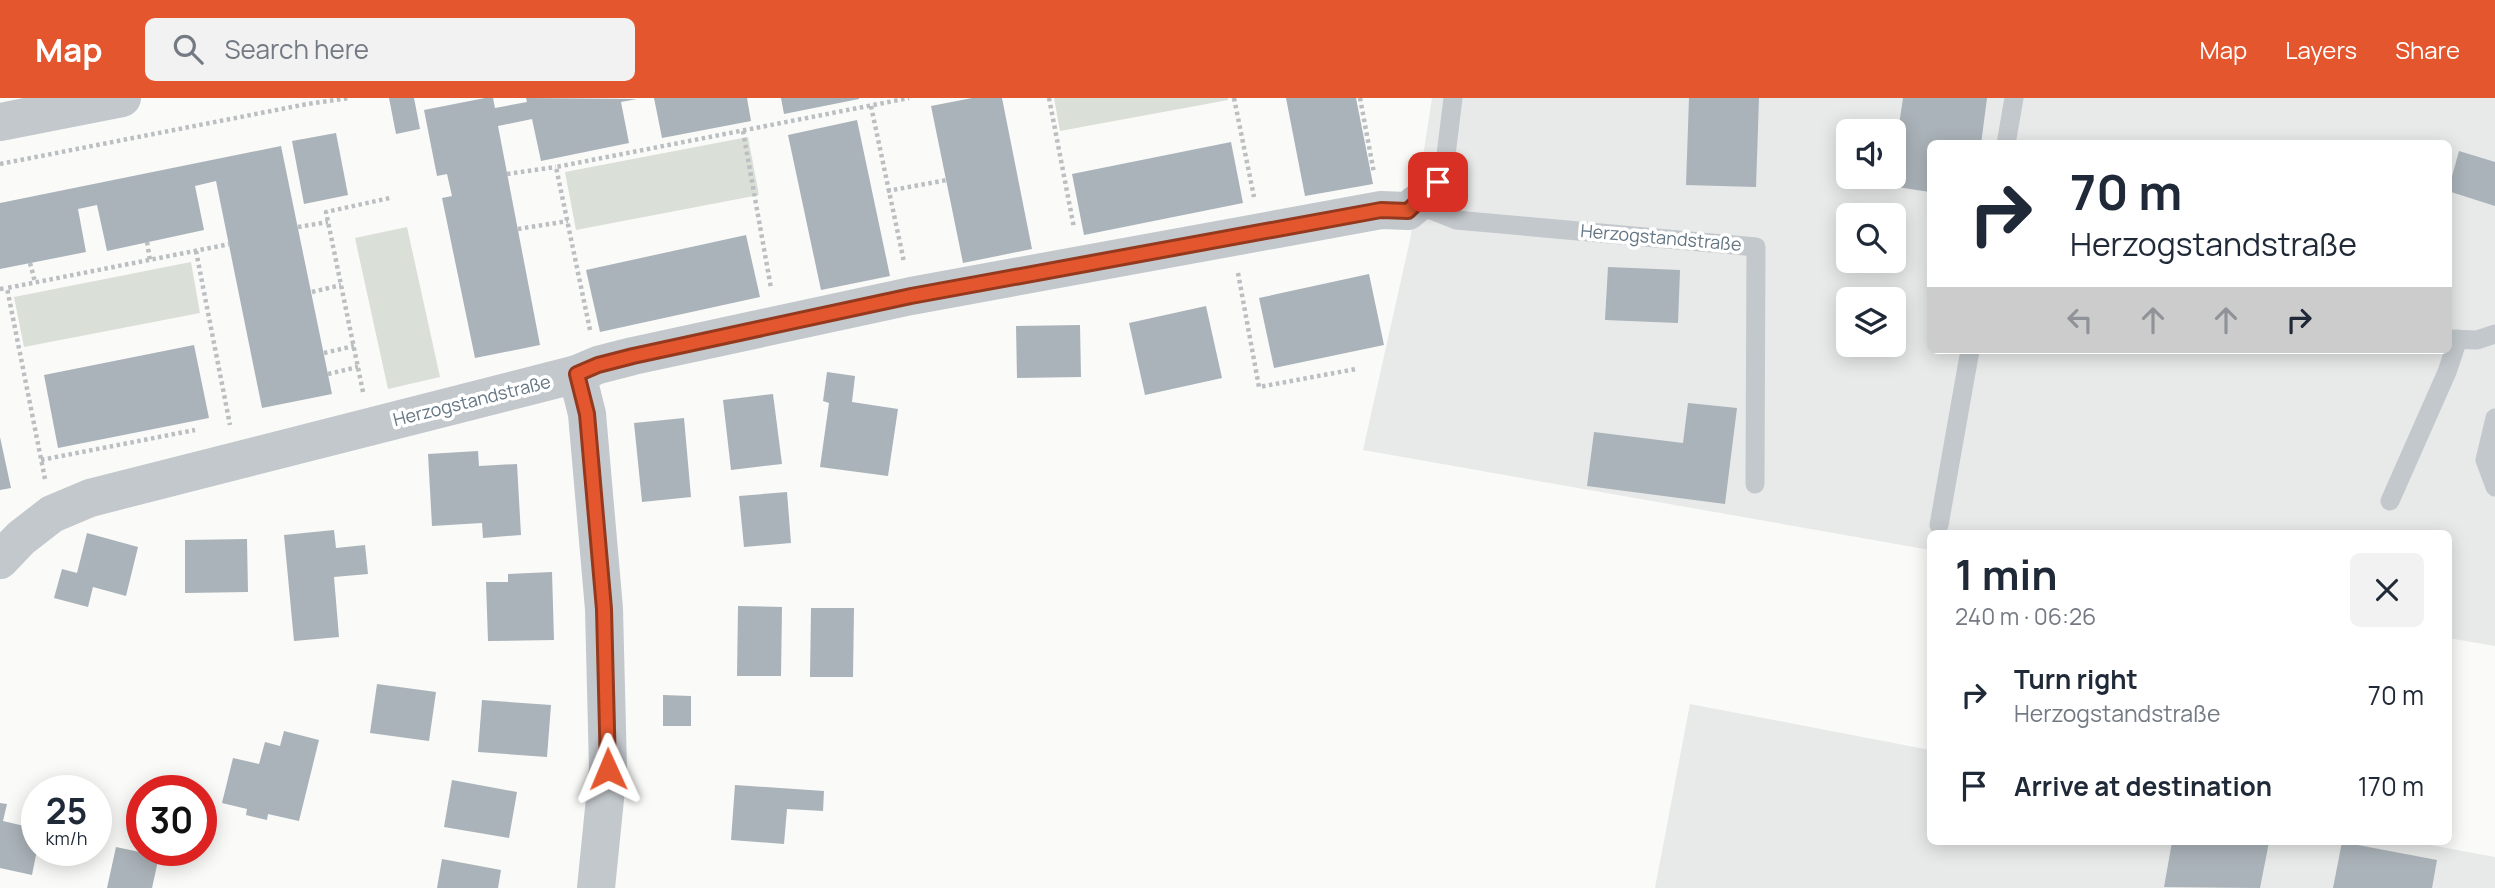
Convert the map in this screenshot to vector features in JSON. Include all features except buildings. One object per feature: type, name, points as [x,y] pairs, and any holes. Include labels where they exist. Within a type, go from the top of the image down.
[{"type":"street","points":[[0,122],[122,98]]},
{"type":"street","name":"Herzogstandstraße","points":[[0,560],[52,514],[90,498],[587,370],[911,296],[1399,207]]},
{"type":"street","points":[[587,370],[587,414],[604,609],[608,769],[596,888]]},
{"type":"lane","points":[[1399,207],[1438,182],[1445,163],[1453,98]]},
{"type":"lane","points":[[2007,140],[2014,98]]},
{"type":"lane","name":"Herzogstandstraße","points":[[1399,207],[1456,220],[1756,247],[1755,484]]},
{"type":"lane","points":[[2453,339],[2477,340],[2495,334]]},
{"type":"lane","points":[[1939,525],[1969,354]]},
{"type":"lane","points":[[2390,501],[2447,372],[2450,354]]},
{"type":"lane","points":[[2495,418],[2485,460],[2495,487]]},
{"type":"path","points":[[0,164],[349,98]]},
{"type":"path","points":[[508,174],[909,98]]},
{"type":"path","points":[[1049,98],[1075,236]]},
{"type":"path","points":[[1234,98],[1254,200]]},
{"type":"path","points":[[1360,98],[1399,207]]},
{"type":"path","points":[[871,106],[911,296]]},
{"type":"path","points":[[743,131],[772,296]]},
{"type":"path","points":[[556,167],[568,221],[587,370]]},
{"type":"path","points":[[887,191],[947,180]]},
{"type":"path","points":[[370,427],[326,212],[390,198]]},
{"type":"path","points":[[519,229],[568,221]]},
{"type":"path","points":[[298,227],[328,222]]},
{"type":"path","points":[[147,242],[150,260]]},
{"type":"path","points":[[0,289],[230,244]]},
{"type":"path","points":[[196,251],[237,461]]},
{"type":"path","points":[[30,263],[34,282]]},
{"type":"path","points":[[1237,264],[1259,387],[1356,369]]},
{"type":"path","points":[[312,292],[341,285]]},
{"type":"path","points":[[7,288],[52,514]]},
{"type":"path","points":[[324,353],[354,346]]},
{"type":"path","points":[[328,374],[358,367]]},
{"type":"path","points":[[41,460],[203,428]]},
{"type":"shaded area","points":[[1054,98],[1228,98],[1228,100],[1060,131]]},
{"type":"shaded area","points":[[1432,98],[2495,98],[2495,646],[2452,639],[2452,530],[1927,530],[1927,549],[1363,450],[1410,240]]},
{"type":"shaded area","points":[[748,137],[759,195],[576,230],[565,172]]},
{"type":"shaded area","points":[[407,227],[440,377],[388,389],[355,238]]},
{"type":"shaded area","points":[[191,262],[200,313],[24,347],[14,297]]},
{"type":"shaded area","points":[[1690,704],[1927,749],[1927,845],[2430,845],[2495,857],[2495,888],[1655,888]]},
{"type":"route","points":[[608,769],[604,609],[587,414],[577,374],[598,365],[633,356],[911,296],[1381,210],[1408,211],[1438,182]]}]
